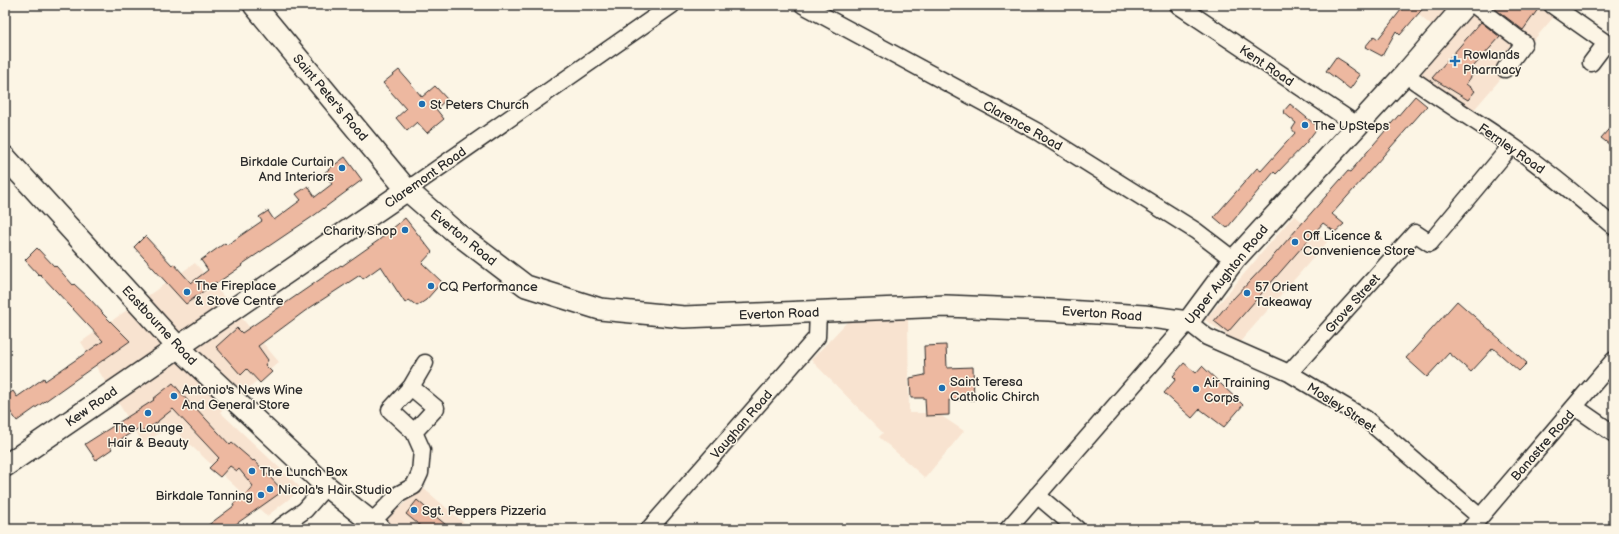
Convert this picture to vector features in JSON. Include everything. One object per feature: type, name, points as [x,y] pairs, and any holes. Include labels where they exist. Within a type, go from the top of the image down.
[{"type":"main road","name":"Saint Peter's Road","points":[[254,5],[407,190]]},
{"type":"main road","name":"Upper Aughton Road","points":[[1188,322],[1234,260],[1405,74],[1464,5]]},
{"type":"main road","name":"Eastbourne Road","points":[[5,157],[177,346],[326,486],[376,526]]},
{"type":"main road","name":"Everton Road","points":[[407,190],[455,232],[526,286],[600,309],[684,317],[946,306],[1050,310],[1144,316],[1188,322]]},
{"type":"main road","name":"Claremont Road","points":[[177,346],[407,190]]},
{"type":"main road","name":"Kew Road","points":[[5,466],[177,346]]},
{"type":"street","name":"Claremont Road","points":[[407,190],[672,5]]},
{"type":"street","name":"Clarence Road","points":[[803,5],[1038,132],[1196,231],[1234,260]]},
{"type":"street","name":"Kent Road","points":[[1178,5],[1357,125]]},
{"type":"street","points":[[1474,5],[1524,43],[1505,69]]},
{"type":"street","points":[[1552,5],[1606,43],[1591,63]]},
{"type":"street","name":"Fernley Road","points":[[1405,74],[1442,101],[1511,146],[1566,186],[1614,227]]},
{"type":"street","name":"Grove Street","points":[[1289,373],[1415,233],[1430,243],[1511,146]]},
{"type":"street","name":"Vaughan Road","points":[[649,529],[817,337],[818,312]]},
{"type":"street","name":"Mosley Street","points":[[1188,322],[1207,337],[1289,373],[1366,419],[1475,523]]},
{"type":"street","name":"Upper Aughton Road","points":[[1008,529],[1188,322]]},
{"type":"street","name":"Banastre Road","points":[[1475,523],[1614,360]]},
{"type":"street","points":[[376,526],[399,494],[414,486],[420,473],[422,450],[414,432],[390,410],[411,387],[425,363]]},
{"type":"street","points":[[411,387],[436,408],[414,432]]},
{"type":"street","points":[[1575,407],[1614,434]]},
{"type":"street","points":[[278,529],[305,510],[326,486]]},
{"type":"street","points":[[1037,495],[1077,529]]},
{"type":"shaded area","points":[[1407,5],[1564,5],[1472,112],[1419,75],[1447,39]]},
{"type":"shaded area","points":[[1294,215],[1327,242],[1239,343],[1205,320]]},
{"type":"shaded area","points":[[195,263],[279,362],[220,412],[302,489],[267,516],[171,427],[143,443],[81,342]]},
{"type":"shaded area","points":[[908,319],[909,413],[937,413],[964,431],[925,478],[879,437],[883,433],[811,360],[847,322],[854,320]]},
{"type":"shaded area","points":[[422,487],[471,529],[390,529],[383,523]]},
{"type":"building","points":[[1405,5],[1426,5],[1400,35],[1396,31],[1382,56],[1365,47],[1374,36],[1378,39]]},
{"type":"building","points":[[1497,5],[1541,5],[1523,30],[1494,8]]},
{"type":"building","points":[[1481,22],[1500,37],[1473,67],[1476,70],[1466,84],[1475,91],[1468,100],[1432,78]]},
{"type":"building","points":[[1336,57],[1360,75],[1350,89],[1326,71]]},
{"type":"building","name":"St Peters Church","points":[[399,70],[422,97],[435,86],[447,99],[436,109],[444,119],[427,133],[417,122],[407,131],[396,118],[406,109],[383,83]]},
{"type":"building","points":[[1415,96],[1427,106],[1332,214],[1344,224],[1335,232],[1323,223],[1228,332],[1214,321],[1232,299],[1268,262],[1348,171],[1350,172]]},
{"type":"building","points":[[1290,104],[1318,127],[1306,143],[1276,174],[1274,172],[1227,228],[1214,217],[1257,168],[1261,171],[1295,133],[1292,129],[1296,123],[1283,112]]},
{"type":"building","points":[[1614,123],[1614,148],[1601,138]]},
{"type":"building","points":[[345,157],[362,180],[312,217],[186,304],[134,247],[145,236],[191,283],[208,270],[201,260],[225,243],[227,245],[262,221],[259,217],[268,211],[274,220],[301,200],[296,194],[308,186],[315,197],[332,184],[324,173]]},
{"type":"building","points":[[405,218],[432,252],[422,263],[442,282],[426,300],[417,306],[409,300],[405,303],[381,266],[363,279],[360,275],[305,311],[258,346],[268,360],[265,365],[272,372],[260,383],[247,369],[241,375],[216,347],[237,328],[242,333],[341,265],[342,266],[379,240]]},
{"type":"building","points":[[37,248],[73,285],[74,284],[89,298],[130,341],[17,421],[5,404],[5,397],[13,391],[17,397],[44,378],[45,381],[103,341],[25,260]]},
{"type":"building","points":[[1457,301],[1527,363],[1519,371],[1493,348],[1471,372],[1449,353],[1427,377],[1406,358]]},
{"type":"building","name":"Saint Teresa Catholic Chirch","points":[[946,345],[947,368],[973,367],[974,400],[949,400],[949,415],[926,416],[925,398],[911,398],[910,378],[925,375],[924,346]]},
{"type":"building","points":[[1184,363],[1196,373],[1202,366],[1243,405],[1224,427],[1200,409],[1192,418],[1164,393],[1176,379],[1173,376]]},
{"type":"building","points":[[173,383],[192,406],[193,405],[230,445],[232,443],[253,461],[254,460],[283,491],[229,529],[203,529],[234,506],[233,504],[251,490],[253,486],[239,469],[237,471],[230,466],[220,477],[209,468],[219,458],[173,409],[158,422],[142,432],[139,428],[110,446],[112,449],[96,460],[85,444],[154,400],[153,399]]},
{"type":"building","points":[[417,500],[451,529],[424,529],[406,514]]},
{"type":"place","name":"Rowlands Pharmacy","points":[[1455,61]]},
{"type":"place","name":"St Peters Church","points":[[422,104]]},
{"type":"place","name":"The UpSteps","points":[[1305,125]]},
{"type":"place","name":"Birkdale Curtain And Interiors","points":[[342,168]]},
{"type":"place","name":"Charity Shop","points":[[405,230]]},
{"type":"place","name":"Off Licence & Convenience Store","points":[[1295,242]]},
{"type":"place","name":"CQ Performance","points":[[431,286]]},
{"type":"place","name":"The Fireplace & Stove Centre","points":[[187,292]]},
{"type":"place","name":"57 Orient Takeaway","points":[[1247,293]]},
{"type":"place","name":"Saint Teresa Catholic Chirch","points":[[942,388]]},
{"type":"place","name":"Air Training Corps","points":[[1196,389]]},
{"type":"place","name":"Antonio's News Wine And General Store","points":[[174,396]]},
{"type":"place","name":"The Lounge Hair & Beauty","points":[[148,413]]},
{"type":"place","name":"The Lunch Box","points":[[252,471]]},
{"type":"place","name":"Nicola's Hair Studio","points":[[270,489]]},
{"type":"place","name":"Birkdale Tanning","points":[[261,495]]},
{"type":"place","name":"Sgt. Peppers Pizzeria","points":[[414,510]]}]
